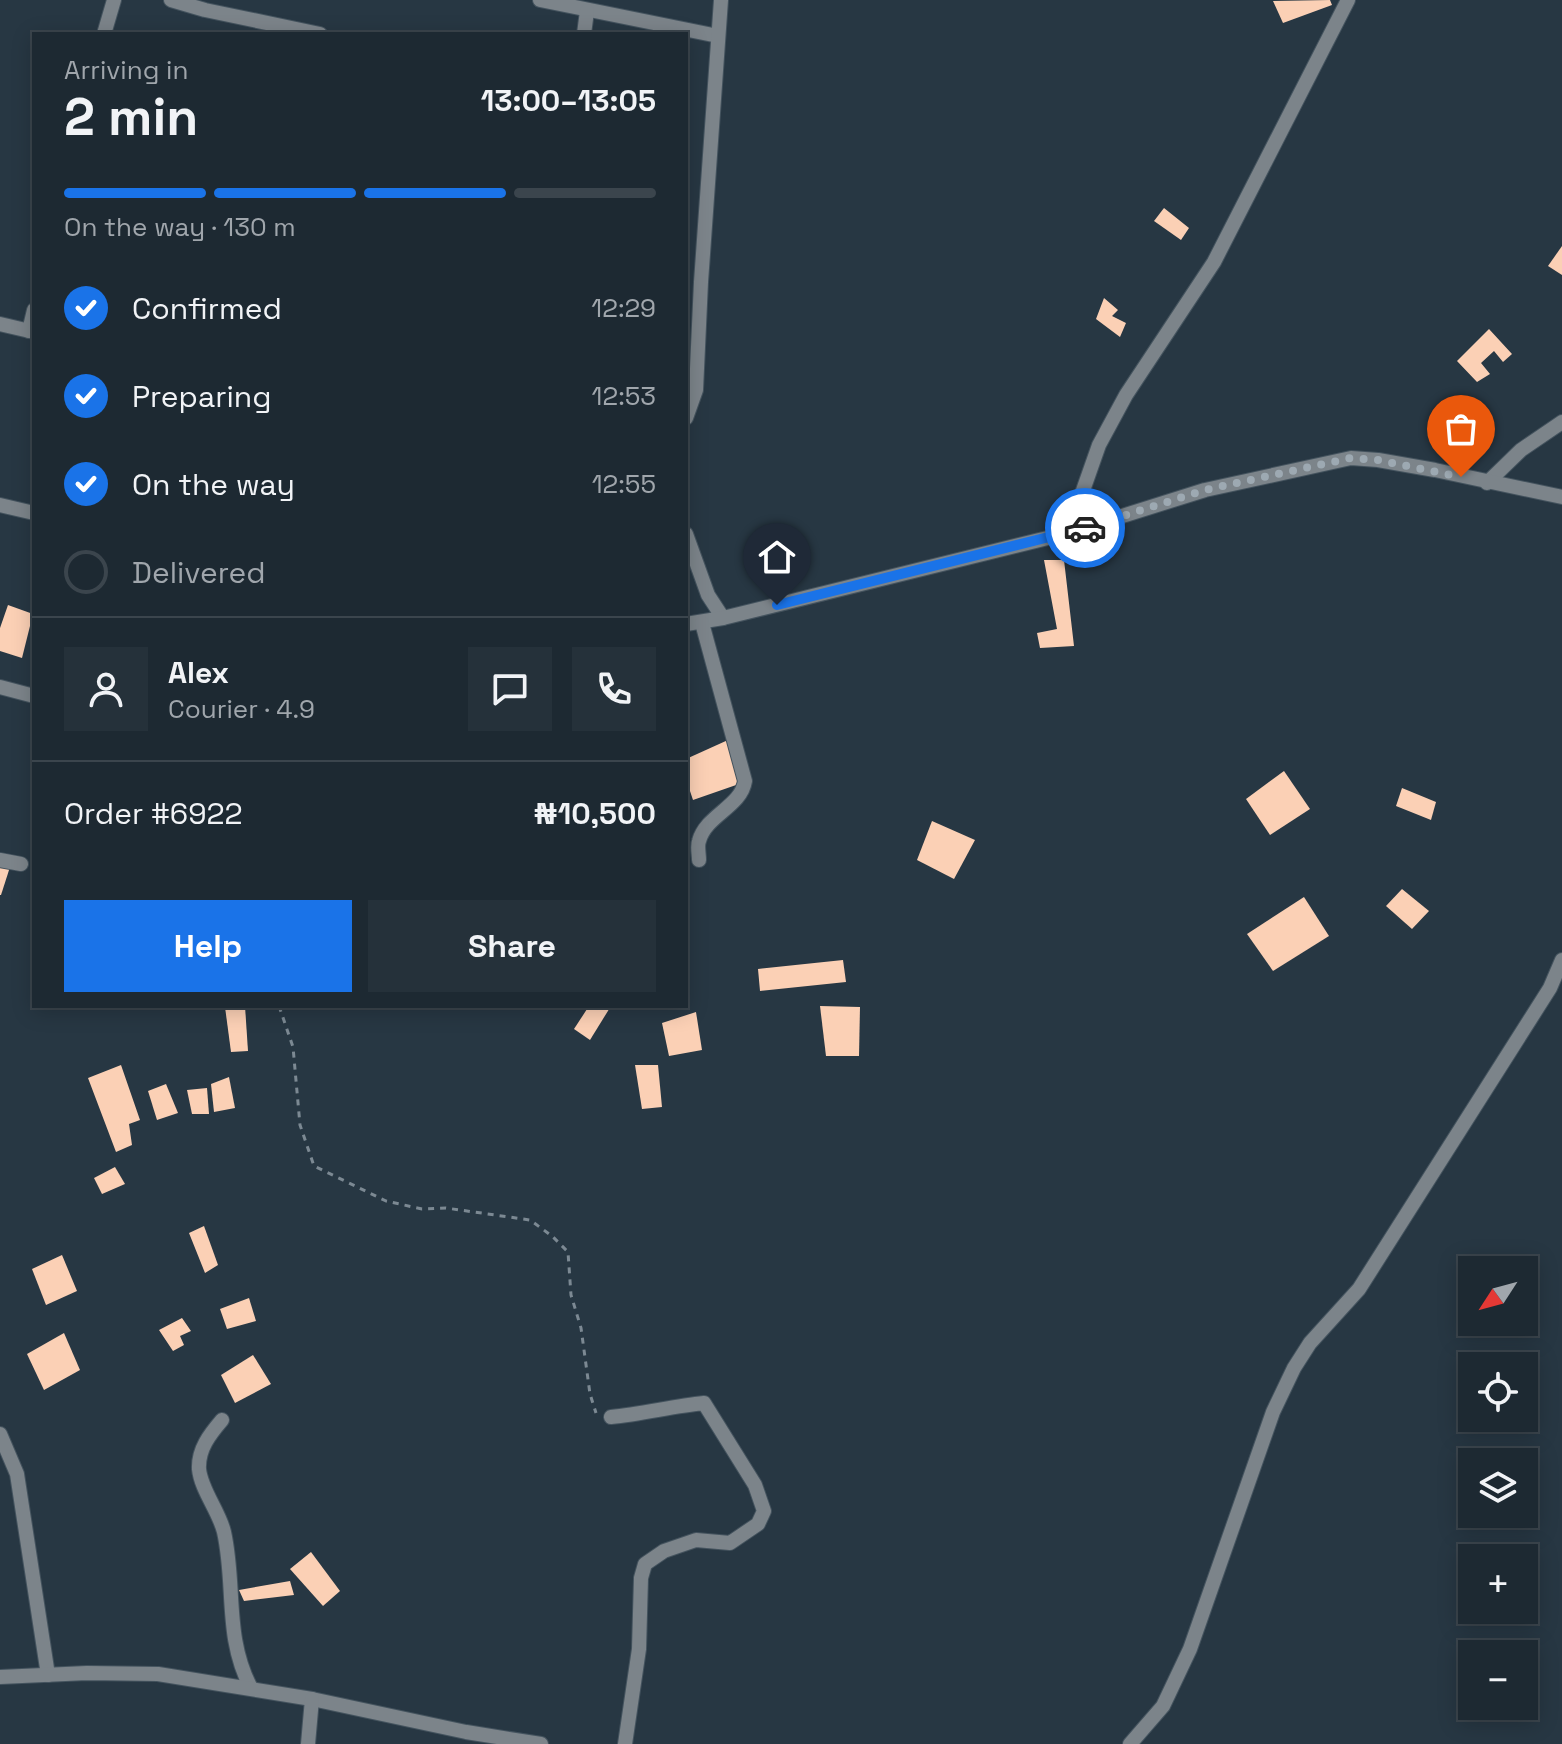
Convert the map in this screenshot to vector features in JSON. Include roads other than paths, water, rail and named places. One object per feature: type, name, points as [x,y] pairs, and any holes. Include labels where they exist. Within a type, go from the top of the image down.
[{"type":"street","points":[[105,32],[114,0]]},
{"type":"street","points":[[171,0],[310,32]]},
{"type":"street","points":[[540,0],[718,36]]},
{"type":"street","points":[[688,412],[696,390],[721,0]]},
{"type":"street","points":[[1068,533],[1099,445],[1126,395],[1214,262],[1348,0]]},
{"type":"street","points":[[584,32],[587,11]]},
{"type":"street","points":[[0,324],[32,332]]},
{"type":"street","points":[[1487,483],[1521,450],[1562,422]]},
{"type":"street","points":[[688,624],[723,618],[1068,533],[1205,490],[1351,458],[1435,470],[1562,497]]},
{"type":"street","points":[[0,505],[32,513]]},
{"type":"street","points":[[688,540],[708,595],[723,618]]},
{"type":"street","points":[[699,860],[698,842],[706,828],[743,793],[745,781],[702,623]]},
{"type":"street","points":[[0,687],[32,695]]},
{"type":"street","points":[[0,860],[21,864]]},
{"type":"street","points":[[1130,1744],[1163,1706],[1190,1649],[1273,1412],[1294,1368],[1310,1343],[1359,1289],[1550,988],[1562,960]]},
{"type":"street","points":[[611,1417],[704,1403],[755,1485],[764,1511],[758,1524],[730,1543],[696,1540],[664,1551],[645,1564],[641,1578],[639,1649],[625,1744]]},
{"type":"street","points":[[222,1420],[207,1438],[200,1454],[199,1470],[223,1530],[235,1650],[251,1688]]},
{"type":"street","points":[[0,1434],[17,1474],[48,1675]]},
{"type":"street","points":[[0,1677],[158,1674],[312,1699],[466,1732],[541,1744]]},
{"type":"street","points":[[308,1744],[312,1699]]}]
